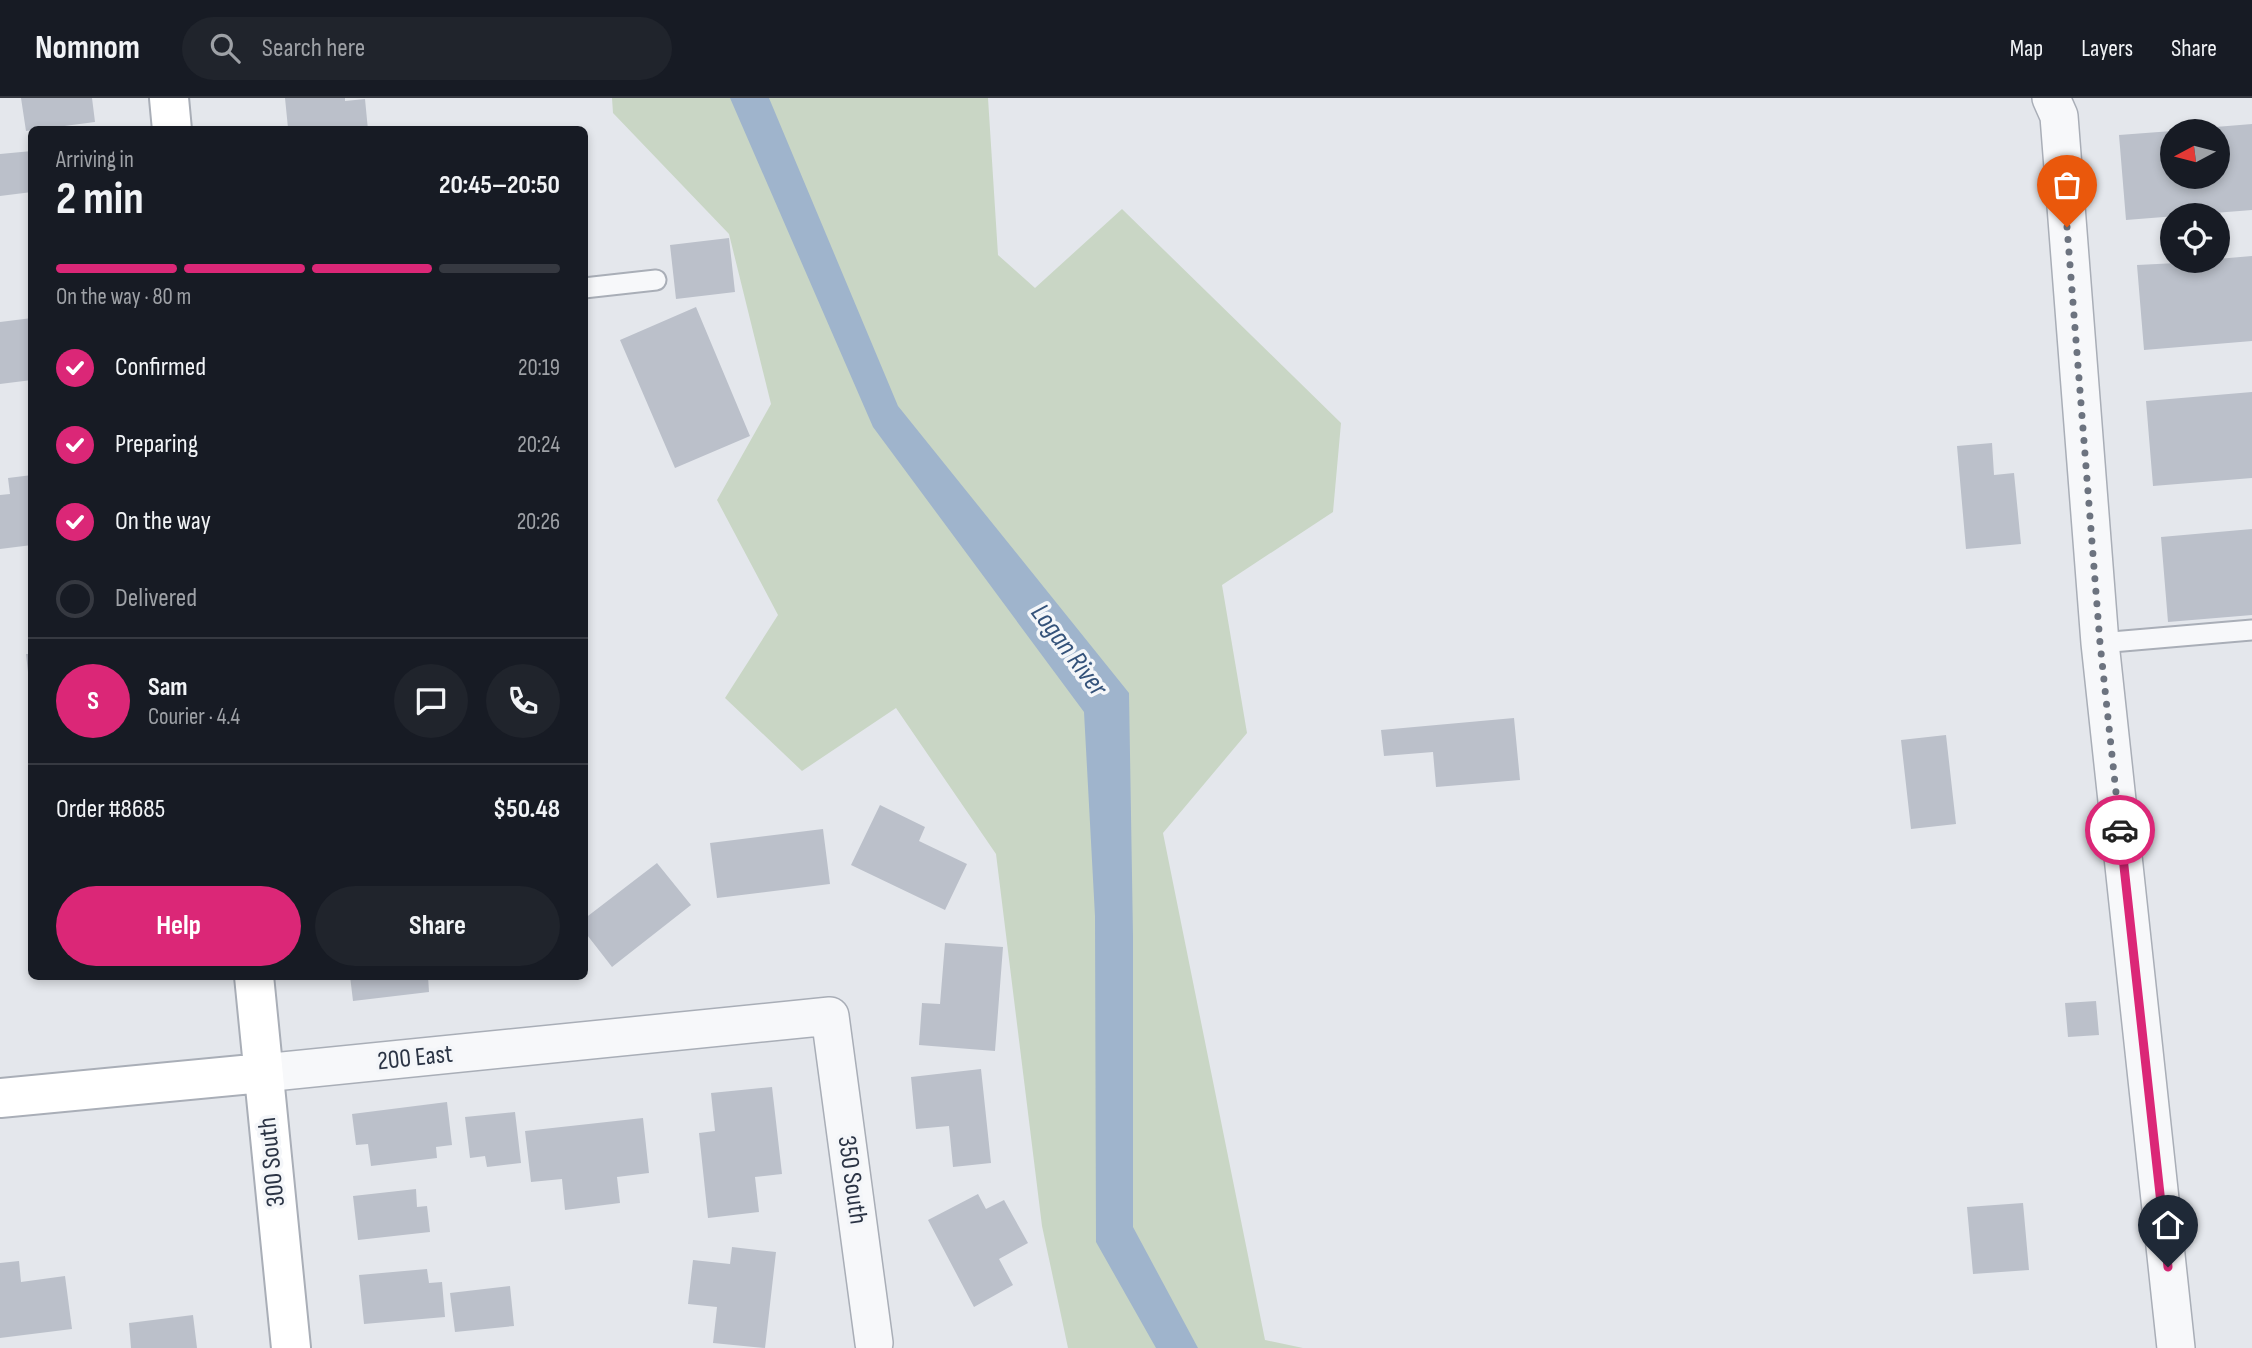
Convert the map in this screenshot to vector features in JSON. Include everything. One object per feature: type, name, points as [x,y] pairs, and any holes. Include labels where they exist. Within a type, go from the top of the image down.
[{"type":"street","points":[[169,98],[172,126]]},
{"type":"street","points":[[2055,107],[2100,643],[2176,1348]]},
{"type":"street","name":"300 South","points":[[254,980],[291,1348]]},
{"type":"street","name":"200 East","points":[[0,1098],[830,1016]]},
{"type":"street","name":"350 South","points":[[830,1016],[874,1343]]},
{"type":"lane","points":[[588,288],[656,280]]},
{"type":"lane","points":[[2100,643],[2252,630]]},
{"type":"green space","points":[[612,98],[988,98],[998,255],[1035,288],[1122,209],[1341,423],[1333,512],[1222,585],[1247,733],[1163,833],[1265,1340],[1303,1348],[1068,1348],[1042,1226],[996,854],[896,708],[802,771],[725,698],[778,615],[717,500],[771,404],[729,234],[613,113]]},
{"type":"water","name":"Logan River","points":[[730,98],[769,98],[898,406],[1129,693],[1133,936],[1133,1227],[1198,1348],[1156,1348],[1096,1242],[1095,916],[1084,712],[873,427]]},
{"type":"building","points":[[21,98],[92,98],[95,122],[64,126],[28,126],[26,131]]},
{"type":"building","points":[[285,98],[345,98],[345,101],[365,99],[368,126],[288,126]]},
{"type":"building","points":[[2252,124],[2252,210],[2230,212],[2230,203],[2160,203],[2160,217],[2126,220],[2119,135],[2160,132],[2160,189],[2230,189],[2230,126]]},
{"type":"building","points":[[28,151],[28,192],[0,196],[0,154]]},
{"type":"building","points":[[729,238],[735,292],[676,299],[670,245]]},
{"type":"building","points":[[2252,256],[2252,341],[2144,350],[2137,265],[2160,264],[2160,273],[2230,273],[2230,258]]},
{"type":"building","points":[[696,307],[750,436],[675,468],[620,340]]},
{"type":"building","points":[[28,318],[28,380],[0,384],[0,322]]},
{"type":"building","points":[[2252,392],[2252,478],[2153,486],[2146,401]]},
{"type":"building","points":[[1992,443],[1994,475],[2014,473],[2021,544],[1966,549],[1957,446]]},
{"type":"building","points":[[28,476],[28,546],[0,549],[0,495],[10,494],[8,478]]},
{"type":"building","points":[[2252,529],[2252,615],[2168,622],[2161,537]]},
{"type":"building","points":[[1514,718],[1520,780],[1436,787],[1433,752],[1384,756],[1381,730]]},
{"type":"building","points":[[1946,735],[1956,824],[1911,829],[1901,740]]},
{"type":"building","points":[[880,805],[925,827],[919,841],[967,864],[945,910],[851,865]]},
{"type":"building","points":[[823,829],[830,884],[717,898],[710,843]]},
{"type":"building","points":[[657,863],[691,905],[612,967],[588,936],[588,916]]},
{"type":"building","points":[[945,943],[1003,947],[995,1051],[919,1045],[922,1003],[940,1004]]},
{"type":"building","points":[[350,980],[428,980],[429,992],[353,1001]]},
{"type":"building","points":[[2096,1001],[2099,1035],[2068,1037],[2065,1003]]},
{"type":"building","points":[[981,1069],[991,1163],[953,1167],[949,1126],[916,1129],[911,1077]]},
{"type":"building","points":[[772,1087],[782,1174],[755,1177],[759,1212],[708,1218],[699,1133],[715,1131],[711,1093]]},
{"type":"building","points":[[447,1102],[452,1145],[436,1147],[437,1158],[371,1166],[368,1144],[356,1145],[352,1114]]},
{"type":"building","points":[[515,1112],[521,1163],[487,1167],[485,1156],[470,1158],[465,1117]]},
{"type":"building","points":[[643,1118],[649,1173],[617,1177],[620,1203],[565,1210],[562,1179],[531,1182],[525,1131]]},
{"type":"building","points":[[416,1189],[417,1207],[427,1206],[430,1232],[358,1240],[353,1196]]},
{"type":"building","points":[[978,1194],[986,1209],[1004,1200],[1028,1243],[999,1259],[1013,1285],[974,1307],[928,1220]]},
{"type":"building","points":[[2023,1203],[2029,1270],[1973,1274],[1967,1207]]},
{"type":"building","points":[[732,1247],[776,1252],[765,1348],[713,1343],[717,1307],[688,1304],[693,1260],[730,1264]]},
{"type":"building","points":[[19,1261],[21,1282],[65,1276],[72,1329],[0,1338],[0,1263]]},
{"type":"building","points":[[427,1269],[429,1283],[442,1282],[445,1317],[364,1324],[359,1275]]},
{"type":"building","points":[[510,1286],[514,1326],[455,1332],[450,1293]]},
{"type":"building","points":[[193,1315],[197,1348],[131,1348],[129,1323]]},
{"type":"way so far","points":[[2067,227],[2100,643],[2120,830]]},
{"type":"route","points":[[2120,830],[2168,1267]]}]
